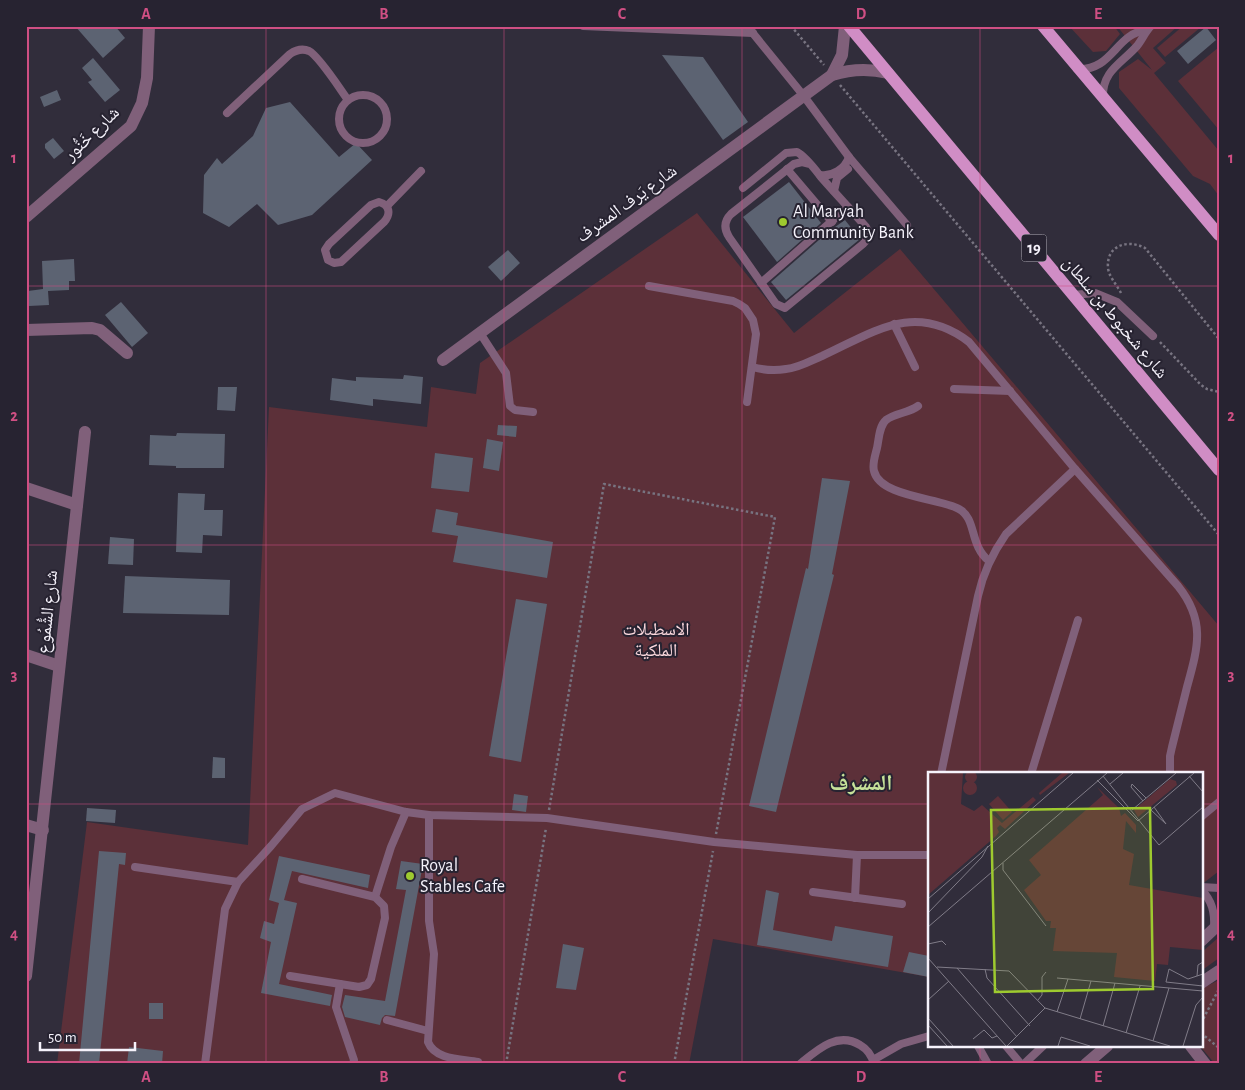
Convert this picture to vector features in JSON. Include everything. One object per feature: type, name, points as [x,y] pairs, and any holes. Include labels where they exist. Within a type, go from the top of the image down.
[{"type":"main road","name":"شارع شخبوط بن سلطان","points":[[849,26],[1219,470]]},
{"type":"main road","points":[[1043,26],[1219,235]]},
{"type":"street","name":"شارع خَنُّور","points":[[26,217],[131,126],[142,103],[147,78],[149,26]]},
{"type":"street","name":"شارع يَرف المشرف","points":[[832,75],[842,55],[845,26]]},
{"type":"street","name":"شارع يَرف المشرف","points":[[443,360],[832,75],[866,69],[888,73]]},
{"type":"street","points":[[26,330],[92,328],[100,330],[127,353]]},
{"type":"street","name":"شارع الشُّمُوع","points":[[26,976],[85,432]]},
{"type":"street","points":[[26,488],[77,505]]},
{"type":"street","points":[[26,655],[59,666]]},
{"type":"street","points":[[26,825],[43,830]]},
{"type":"street","points":[[1202,940],[1216,926]]},
{"type":"street","points":[[1202,982],[1219,971]]},
{"type":"street","points":[[1086,1064],[1105,1048]]},
{"type":"street","points":[[1193,1048],[1205,1064]]},
{"type":"lane","points":[[583,26],[753,33]]},
{"type":"lane","points":[[747,26],[850,157],[907,225]]},
{"type":"lane","points":[[1078,69],[1090,68],[1101,64],[1127,38],[1148,28]]},
{"type":"lane","points":[[1104,98],[1104,85],[1109,73],[1138,44],[1148,28]]},
{"type":"lane","points":[[226,113],[290,54],[299,50],[313,54],[348,100]]},
{"type":"lane","points":[[364,95],[372,96],[379,101],[386,114],[386,122],[380,136],[365,142],[350,138],[344,133],[340,126],[340,114],[348,100],[364,95]]},
{"type":"lane","points":[[743,188],[790,152],[797,152],[801,154],[820,175],[834,192],[868,230],[868,237],[864,244],[785,308],[776,304],[727,234],[726,221],[731,214],[798,162],[810,164]]},
{"type":"lane","points":[[820,175],[833,174],[844,166],[850,157]]},
{"type":"lane","points":[[834,192],[837,178],[847,169],[857,165]]},
{"type":"lane","points":[[788,169],[832,222]]},
{"type":"lane","points":[[387,206],[420,171]]},
{"type":"lane","points":[[379,202],[387,206],[389,213],[384,222],[341,262],[334,263],[328,260],[325,254],[326,247],[371,205],[379,202]]},
{"type":"lane","points":[[761,283],[848,207]]},
{"type":"lane","points":[[649,286],[733,301],[745,308],[755,327],[747,402]]},
{"type":"lane","points":[[1073,295],[1095,293],[1117,302],[1153,336]]},
{"type":"lane","points":[[752,367],[775,370],[799,366],[894,324],[907,321],[927,322],[946,328],[969,342],[1075,469],[1181,590],[1191,605],[1197,627],[1197,650],[1170,756],[1170,772]]},
{"type":"lane","points":[[894,324],[915,367]]},
{"type":"lane","points":[[480,333],[506,373],[510,406],[515,410],[533,412]]},
{"type":"lane","points":[[954,389],[1010,392]]},
{"type":"lane","points":[[918,406],[909,412],[890,417],[884,422],[874,462],[875,474],[886,486],[960,509],[969,518],[978,548],[990,561]]},
{"type":"lane","points":[[941,772],[980,584],[990,561],[1002,540],[1017,522],[1075,469]]},
{"type":"lane","points":[[1031,772],[1078,620]]},
{"type":"lane","points":[[206,1064],[225,909],[238,882],[302,809],[335,794],[406,812],[429,815],[548,818],[714,842],[857,855],[928,855]]},
{"type":"lane","points":[[1202,816],[1219,802]]},
{"type":"lane","points":[[375,897],[391,847],[406,812]]},
{"type":"lane","points":[[429,815],[429,921],[434,954],[428,1042],[432,1051],[436,1054],[478,1062]]},
{"type":"lane","points":[[855,898],[857,855]]},
{"type":"lane","points":[[135,868],[238,882]]},
{"type":"lane","points":[[290,976],[363,987],[370,982],[385,912],[384,906],[375,897],[302,879]]},
{"type":"lane","points":[[1202,888],[1219,888]]},
{"type":"lane","points":[[1202,890],[1212,906],[1216,926]]},
{"type":"lane","points":[[813,892],[902,904]]},
{"type":"lane","points":[[340,984],[336,1007],[354,1060],[353,1064]]},
{"type":"lane","points":[[387,1020],[428,1031]]},
{"type":"lane","points":[[800,1064],[823,1046],[837,1040],[858,1044],[864,1048],[874,1062],[902,1044],[928,1036]]},
{"type":"lane","points":[[979,1048],[988,1064]]},
{"type":"lane","points":[[1008,1048],[1022,1064],[1041,1048]]},
{"type":"path","points":[[791,26],[1219,534]]},
{"type":"path","points":[[1126,299],[1111,276],[1108,268],[1109,259],[1113,251],[1120,245],[1128,243],[1137,244],[1145,248],[1219,339]]},
{"type":"path","points":[[1153,336],[1201,385],[1219,392]]},
{"type":"path","points":[[506,1064],[604,484],[775,517],[674,1064]]},
{"type":"path","points":[[1202,1021],[1219,989]]},
{"type":"path","points":[[1202,1034],[1219,1048]]},
{"type":"green space","points":[[1069,26],[1114,26],[1120,34],[1106,51],[1093,52]]},
{"type":"green space","points":[[1117,26],[1178,26],[1153,48],[1166,63],[1154,73],[1219,151],[1219,196],[1210,184],[1193,176],[1119,88],[1119,72],[1138,59],[1152,70]]},
{"type":"green space","points":[[1183,26],[1201,27],[1165,57],[1157,48]]},
{"type":"green space","points":[[1219,47],[1219,130],[1178,81]]},
{"type":"green space","name":"الاسطبلات الملكية","points":[[697,213],[794,333],[900,249],[1219,626],[1219,871],[1202,884],[1202,772],[928,772],[928,977],[713,939],[689,1064],[57,1064],[87,822],[248,845],[269,407],[427,427],[431,387],[476,394],[480,363]]},
{"type":"green space","points":[[1219,937],[1219,958],[1202,970],[1202,952]]},
{"type":"green space","points":[[1219,980],[1219,1064],[1215,1064],[1202,1048],[1202,988]]},
{"type":"building","points":[[75,26],[115,26],[125,38],[103,58]]},
{"type":"building","points":[[1206,27],[1216,40],[1188,64],[1177,51]]},
{"type":"building","points":[[662,55],[703,57],[748,122],[723,140]]},
{"type":"building","points":[[93,58],[120,90],[105,102],[88,82],[92,80],[82,68]]},
{"type":"building","points":[[57,90],[61,100],[44,107],[40,97]]},
{"type":"building","points":[[290,102],[339,157],[356,143],[372,160],[312,215],[278,225],[257,204],[229,227],[203,213],[204,175],[217,158],[222,164],[253,136],[266,108]]},
{"type":"building","points":[[53,138],[64,151],[54,159],[45,148],[45,144]]},
{"type":"building","name":"Al Maryah Community Bank","points":[[789,182],[821,223],[777,262],[743,217]]},
{"type":"building","points":[[845,220],[860,239],[786,300],[771,282],[828,232]]},
{"type":"building","points":[[508,250],[520,263],[501,281],[488,267]]},
{"type":"building","points":[[74,259],[75,281],[69,281],[69,290],[48,291],[49,305],[29,306],[28,291],[43,289],[42,261]]},
{"type":"building","points":[[121,302],[148,333],[132,347],[105,315]]},
{"type":"building","points":[[404,375],[423,377],[421,404],[373,399],[373,406],[330,400],[332,378],[356,381],[356,377],[403,379]]},
{"type":"building","points":[[218,387],[237,387],[235,411],[217,410]]},
{"type":"building","points":[[498,425],[517,426],[516,437],[497,435]]},
{"type":"building","points":[[177,433],[225,434],[224,468],[176,468],[176,466],[149,465],[150,435],[176,436]]},
{"type":"building","points":[[487,439],[503,442],[499,471],[483,468]]},
{"type":"building","points":[[435,453],[473,458],[469,492],[431,488]]},
{"type":"building","points":[[822,478],[850,481],[832,574],[834,575],[776,812],[749,806],[806,568],[808,569]]},
{"type":"building","points":[[178,493],[205,494],[204,510],[223,510],[222,536],[203,535],[202,553],[176,552]]},
{"type":"building","points":[[436,509],[458,513],[456,525],[553,542],[547,578],[453,562],[458,536],[432,532]]},
{"type":"building","points":[[110,537],[134,539],[133,565],[108,564]]},
{"type":"building","points":[[125,576],[230,580],[229,615],[123,613]]},
{"type":"building","points":[[516,599],[547,604],[521,762],[489,756]]},
{"type":"building","points":[[213,757],[225,758],[225,778],[212,778]]},
{"type":"building","points":[[514,794],[528,796],[526,812],[512,810]]},
{"type":"building","points":[[87,808],[116,810],[115,823],[86,821]]},
{"type":"building","points":[[99,851],[126,853],[125,865],[119,864],[99,1064],[79,1064]]},
{"type":"building","points":[[279,856],[370,875],[368,888],[292,871],[284,900],[297,903],[279,984],[332,995],[330,1006],[261,993],[271,942],[260,938],[264,921],[274,924],[279,903],[269,900]]},
{"type":"building","points":[[401,861],[423,864],[395,1016],[385,1015],[380,1025],[345,1017],[342,1007],[345,995],[385,1001],[406,890],[396,889]]},
{"type":"building","points":[[766,890],[779,893],[773,930],[832,941],[835,926],[893,936],[888,967],[757,945]]},
{"type":"building","points":[[563,944],[584,948],[576,990],[556,988]]},
{"type":"building","points":[[909,952],[928,956],[928,977],[903,972]]},
{"type":"building","points":[[149,1003],[163,1003],[163,1019],[149,1019]]},
{"type":"building","points":[[129,1047],[163,1051],[162,1064],[127,1064]]},
{"type":"place","name":"Al Maryah Community Bank","points":[[783,222]]},
{"type":"place","name":"Royal Stables Cafe","points":[[410,876]]},
{"type":"district","name":"المشرف","points":[[861,783]]}]
